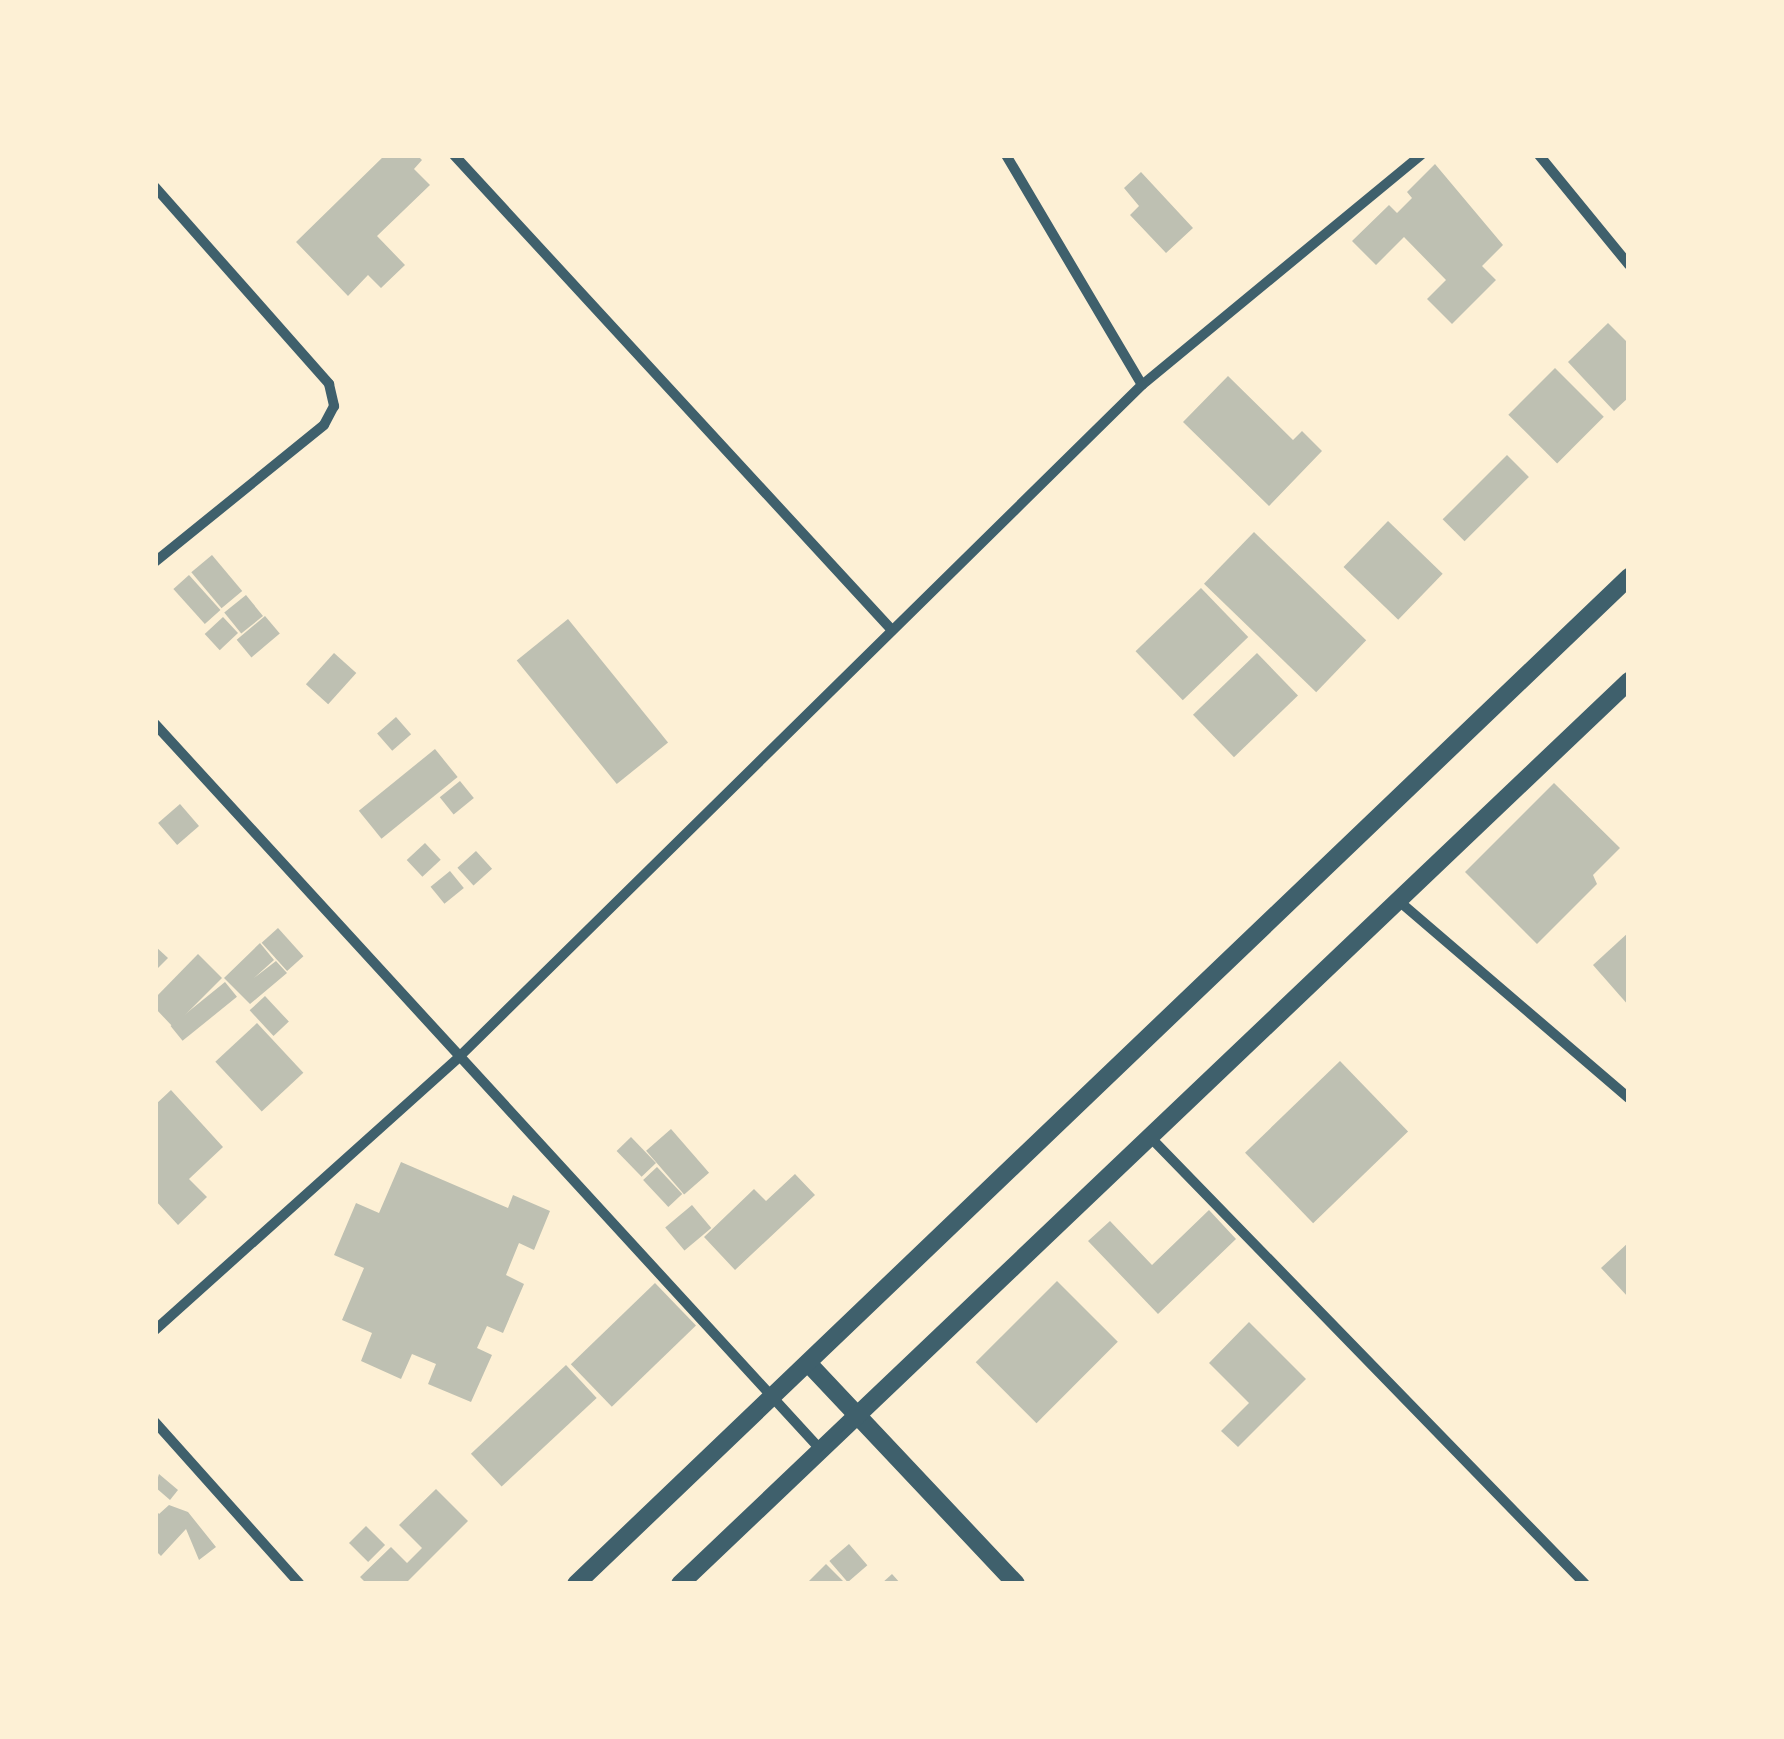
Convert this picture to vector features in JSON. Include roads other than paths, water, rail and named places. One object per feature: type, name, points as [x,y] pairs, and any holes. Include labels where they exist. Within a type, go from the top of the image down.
[{"type":"street","points":[[454,155],[891,629]]},
{"type":"street","points":[[1006,155],[1142,385]]},
{"type":"street","points":[[155,1330],[458,1058],[1142,385],[1421,155]]},
{"type":"street","points":[[1540,155],[1629,265]]},
{"type":"street","points":[[155,187],[329,384],[334,406],[324,426],[155,562]]},
{"type":"street","points":[[576,1584],[1629,577]]},
{"type":"street","points":[[680,1584],[1629,681]]},
{"type":"street","points":[[155,724],[458,1058],[774,1394],[820,1450]]},
{"type":"street","points":[[1400,902],[1629,1098]]},
{"type":"street","points":[[1151,1138],[1586,1584]]},
{"type":"street","points":[[808,1363],[854,1418],[1016,1584]]},
{"type":"street","points":[[155,1422],[300,1584]]}]
